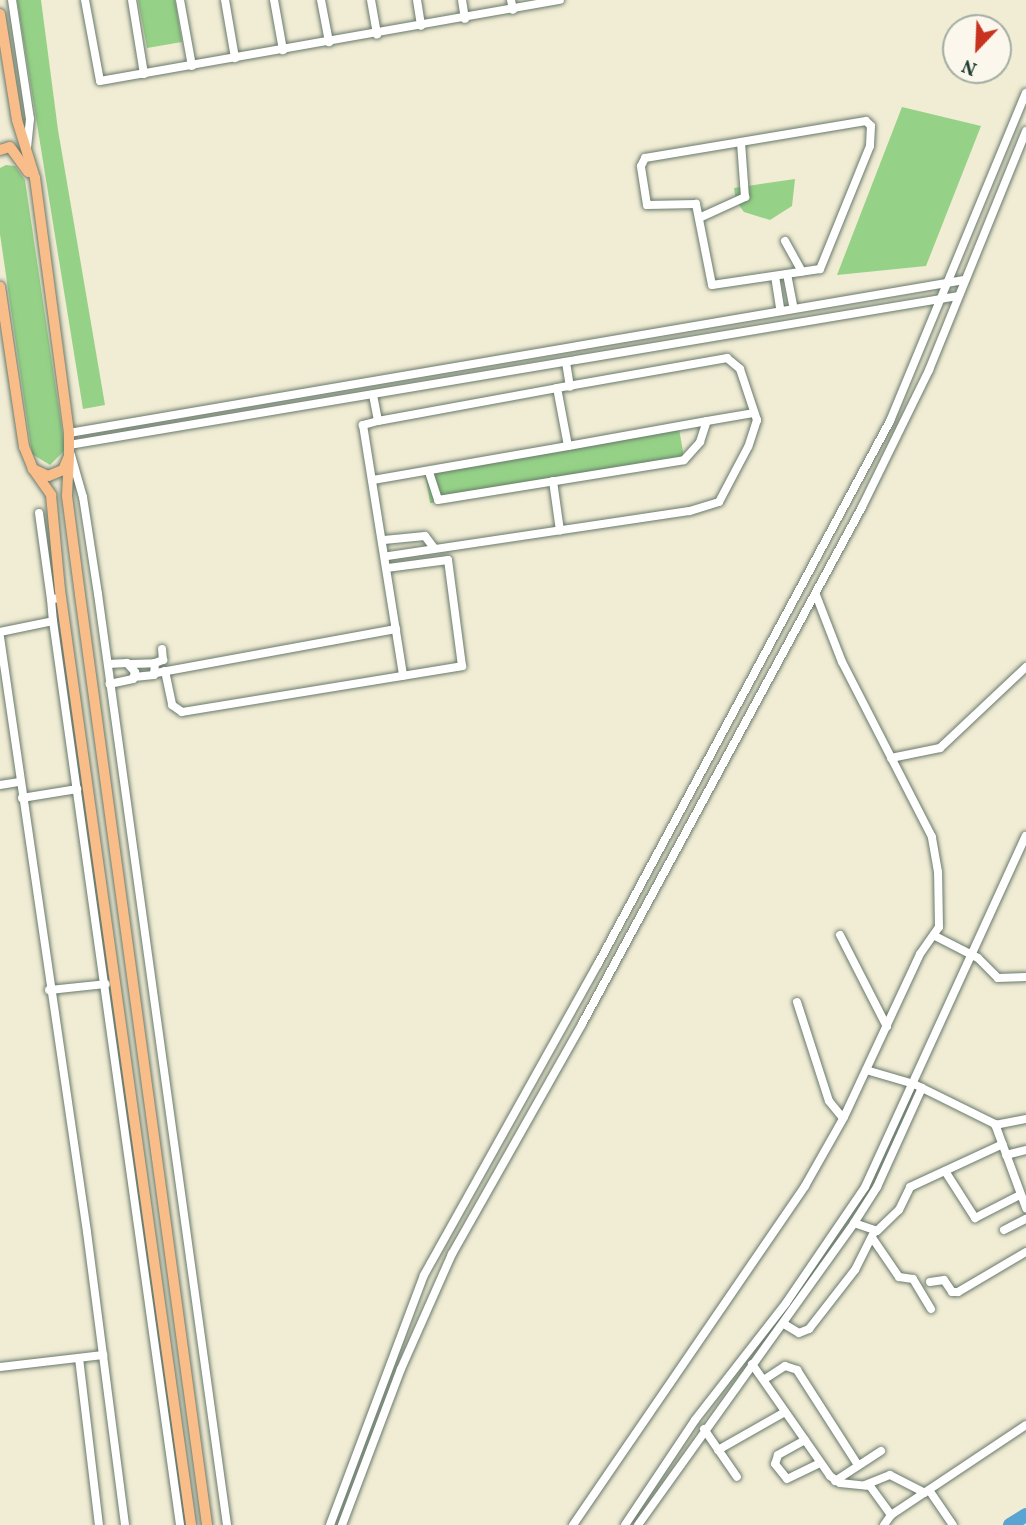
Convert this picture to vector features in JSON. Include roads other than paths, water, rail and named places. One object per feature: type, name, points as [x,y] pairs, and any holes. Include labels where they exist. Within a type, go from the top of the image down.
[{"type":"main road","points":[[0,14],[17,120],[27,149],[36,192],[69,433],[67,496],[207,1525]]},
{"type":"main road","points":[[0,149],[10,147],[17,153],[36,192]]},
{"type":"main road","points":[[0,287],[24,447],[33,469],[51,495],[56,599],[191,1525]]},
{"type":"main road","points":[[33,469],[48,476],[63,470],[69,450]]},
{"type":"street","points":[[12,0],[30,119],[27,149]]},
{"type":"street","points":[[85,0],[100,81],[466,19],[560,0]]},
{"type":"street","points":[[132,0],[144,74]]},
{"type":"street","points":[[180,0],[192,66]]},
{"type":"street","points":[[225,0],[236,58]]},
{"type":"street","points":[[274,0],[283,50]]},
{"type":"street","points":[[321,0],[328,42]]},
{"type":"street","points":[[371,0],[377,34]]},
{"type":"street","points":[[417,0],[422,26]]},
{"type":"street","points":[[462,0],[466,19]]},
{"type":"street","points":[[511,0],[513,10]]},
{"type":"street","points":[[330,1525],[424,1275],[851,498],[895,410],[1026,93]]},
{"type":"street","points":[[863,121],[871,126],[870,146],[821,267],[711,285],[699,218],[692,202],[648,207],[643,161],[863,121]]},
{"type":"street","points":[[342,1525],[401,1369],[452,1254],[816,595],[898,436],[1026,131]]},
{"type":"street","points":[[699,218],[746,197],[741,142]]},
{"type":"street","points":[[785,241],[802,272]]},
{"type":"street","points":[[787,274],[793,306]]},
{"type":"street","points":[[775,276],[780,308]]},
{"type":"street","points":[[69,433],[780,308],[947,284],[964,279]]},
{"type":"street","points":[[227,1525],[98,594],[83,497],[69,450],[373,395],[958,296]]},
{"type":"street","points":[[689,325],[691,340]]},
{"type":"street","points":[[387,556],[689,511],[719,502],[748,447],[757,421],[740,369],[727,358],[363,425],[387,556],[403,676]]},
{"type":"street","points":[[566,362],[570,387]]},
{"type":"street","points":[[557,388],[568,446]]},
{"type":"street","points":[[373,395],[377,421]]},
{"type":"street","points":[[373,480],[754,412]]},
{"type":"street","points":[[429,472],[438,500],[684,460],[701,439],[707,421]]},
{"type":"street","points":[[553,481],[560,531]]},
{"type":"street","points":[[38,513],[56,599],[53,621],[180,1525]]},
{"type":"street","points":[[384,540],[425,536],[434,548]]},
{"type":"street","points":[[155,663],[172,705],[182,712],[403,676],[464,663],[449,560],[387,568]]},
{"type":"street","points":[[80,595],[98,594]]},
{"type":"street","points":[[573,1525],[805,1186],[843,1118],[920,954],[935,936],[941,910],[936,853],[842,662],[816,595]]},
{"type":"street","points":[[0,632],[53,621]]},
{"type":"street","points":[[110,684],[160,672],[397,629]]},
{"type":"street","points":[[0,637],[125,1525]]},
{"type":"street","points":[[108,664],[155,663],[163,660],[162,649]]},
{"type":"street","points":[[131,664],[134,677]]},
{"type":"street","points":[[891,758],[940,748],[1026,667]]},
{"type":"street","points":[[0,785],[20,782]]},
{"type":"street","points":[[22,798],[77,789]]},
{"type":"street","points":[[639,1525],[704,1429],[754,1366],[880,1182],[973,955],[1026,836]]},
{"type":"street","points":[[840,935],[887,1027]]},
{"type":"street","points":[[935,936],[973,955],[998,978],[1026,977]]},
{"type":"street","points":[[49,990],[106,985]]},
{"type":"street","points":[[797,1002],[829,1101],[843,1118]]},
{"type":"street","points":[[866,1070],[918,1086],[995,1125],[1026,1119]]},
{"type":"street","points":[[625,1525],[695,1420],[744,1357],[865,1188],[918,1086]]},
{"type":"street","points":[[995,1125],[1026,1208]]},
{"type":"street","points":[[783,1324],[799,1333],[809,1329],[874,1235],[899,1210],[906,1191],[1003,1144]]},
{"type":"street","points":[[1006,1155],[1026,1150]]},
{"type":"street","points":[[945,1171],[975,1218],[1020,1195]]},
{"type":"street","points":[[1004,1230],[1026,1219]]},
{"type":"street","points":[[854,1223],[874,1235],[899,1277],[913,1279],[931,1309]]},
{"type":"street","points":[[930,1282],[944,1280],[951,1292],[958,1292],[1026,1252]]},
{"type":"street","points":[[0,1367],[103,1355]]},
{"type":"street","points":[[744,1357],[765,1378],[785,1412],[835,1481],[865,1485],[890,1475],[927,1492],[953,1525]]},
{"type":"street","points":[[79,1358],[99,1525]]},
{"type":"street","points":[[765,1378],[785,1366],[797,1370],[858,1465]]},
{"type":"street","points":[[718,1450],[785,1412]]},
{"type":"street","points":[[884,1525],[891,1515],[1026,1425]]},
{"type":"street","points":[[704,1429],[737,1477]]},
{"type":"street","points":[[805,1440],[778,1455],[775,1464],[783,1477],[792,1479],[820,1462]]},
{"type":"street","points":[[835,1481],[881,1451]]},
{"type":"street","points":[[865,1485],[891,1515]]},
{"type":"waterway","points":[[1010,1525],[1026,1515]]}]
